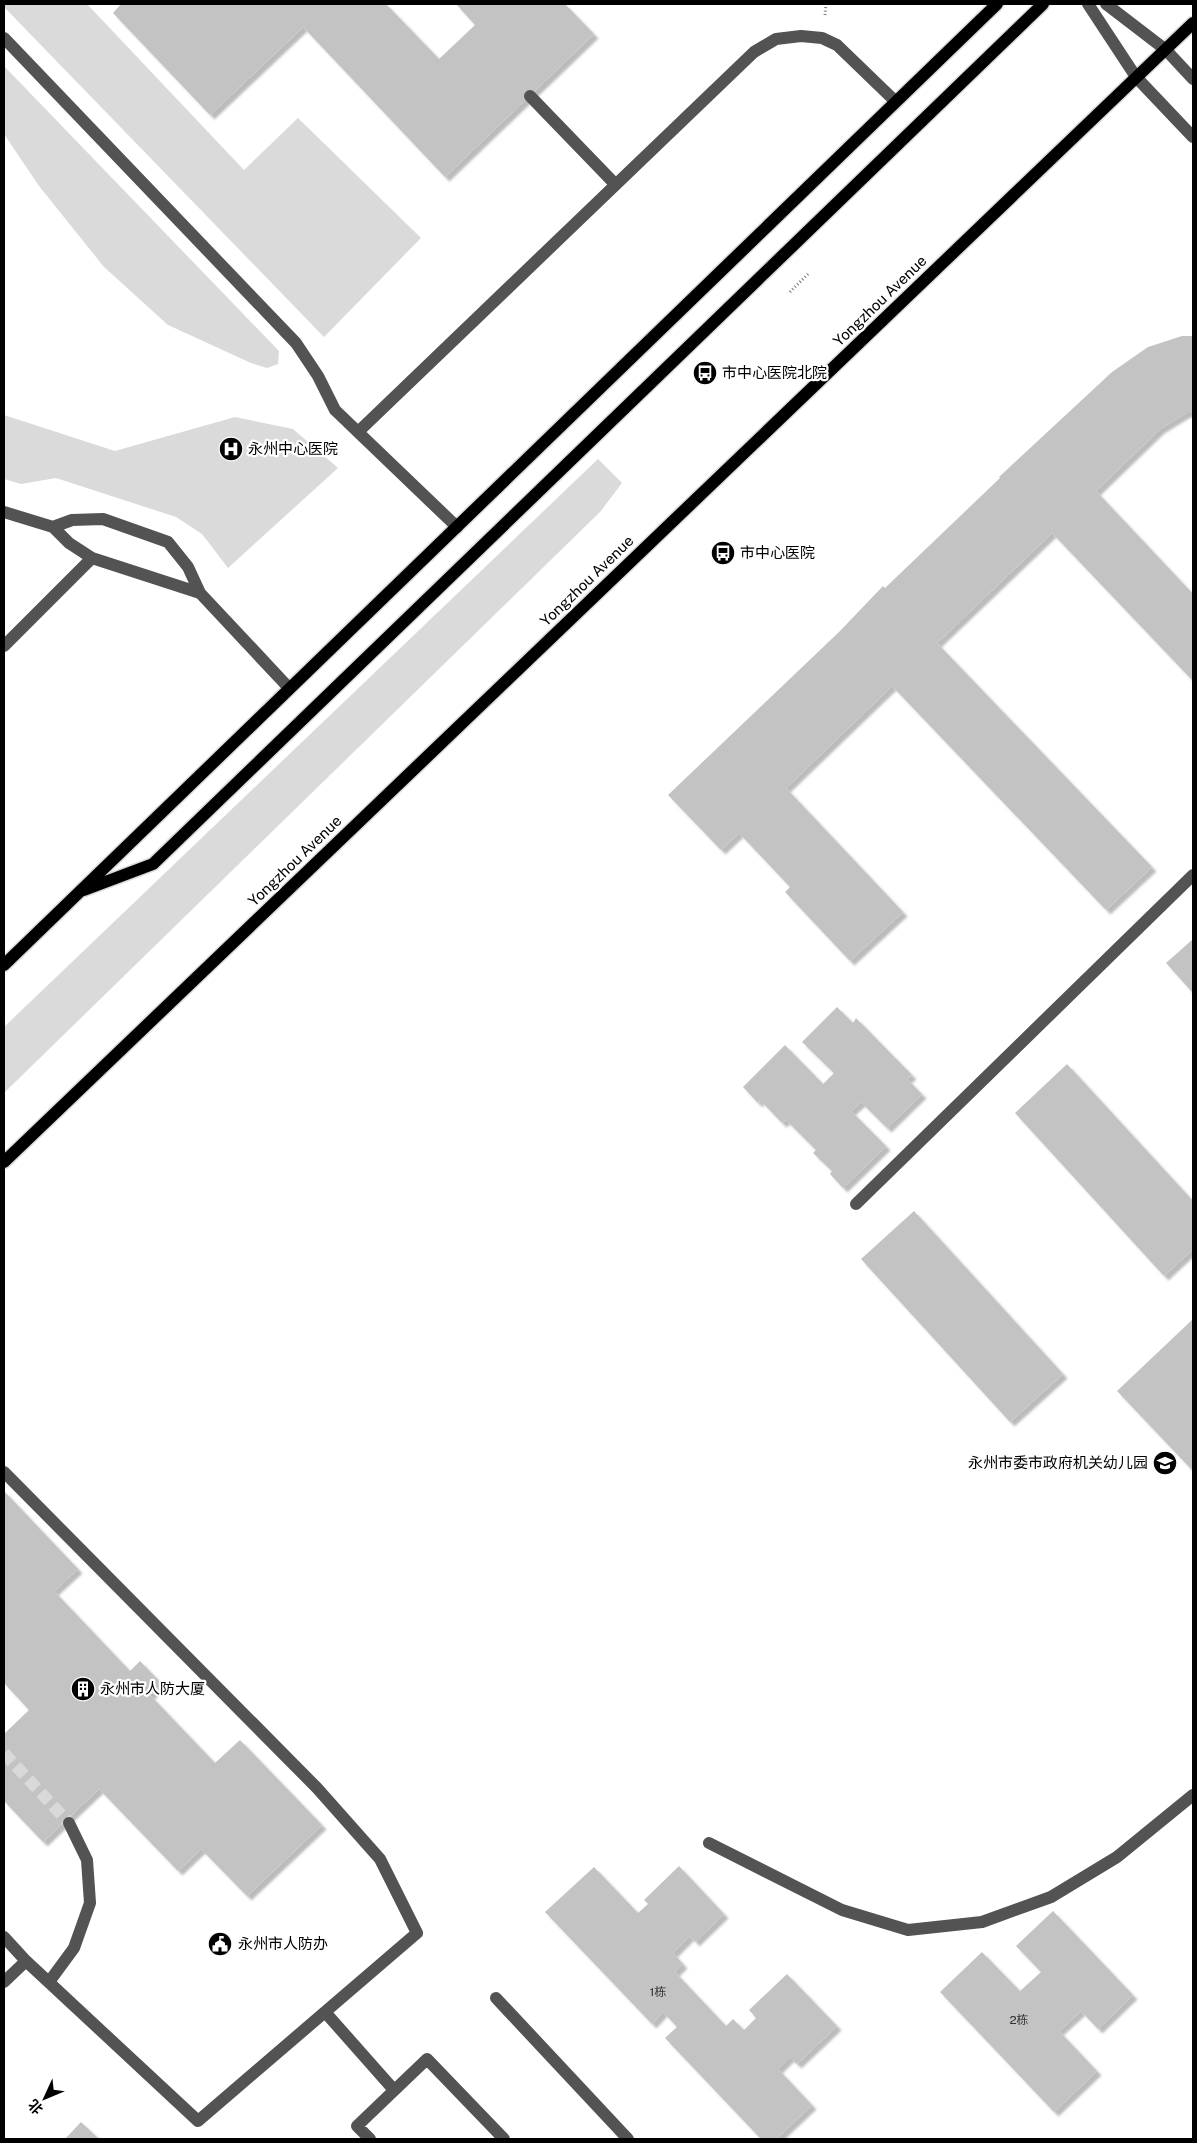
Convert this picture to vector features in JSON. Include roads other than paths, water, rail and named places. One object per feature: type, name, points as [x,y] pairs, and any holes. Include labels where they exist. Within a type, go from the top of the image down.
[{"type":"main road","points":[[4,965],[996,4]]},
{"type":"main road","points":[[79,892],[153,864],[1043,4]]},
{"type":"main road","name":"Yongzhou Avenue","points":[[4,1162],[1193,23]]},
{"type":"street","points":[[1088,4],[1136,78],[1193,137]]},
{"type":"street","points":[[1106,4],[1166,50],[1193,79]]},
{"type":"street","points":[[358,432],[754,52],[776,39],[801,36],[822,38],[837,45],[895,102]]},
{"type":"street","points":[[4,38],[296,343],[318,376],[335,410],[456,527]]},
{"type":"street","points":[[530,96],[615,184]]},
{"type":"street","points":[[4,512],[53,527],[69,543],[92,558],[200,593]]},
{"type":"street","points":[[53,527],[72,520],[103,519],[168,542],[188,567],[200,593],[289,688]]},
{"type":"street","points":[[4,646],[92,558]]},
{"type":"street","points":[[856,1204],[1193,875]]},
{"type":"street","points":[[4,1472],[317,1788],[380,1859],[417,1933],[198,2121],[26,1961],[4,1937]]},
{"type":"street","points":[[709,1843],[842,1910],[908,1930],[982,1922],[1051,1897],[1118,1857],[1193,1796]]},
{"type":"street","points":[[49,1982],[74,1948],[90,1903],[87,1860],[69,1823]]},
{"type":"street","points":[[4,1982],[26,1961]]},
{"type":"street","points":[[496,1998],[628,2139]]},
{"type":"street","points":[[324,2012],[394,2090]]},
{"type":"street","points":[[370,2139],[358,2126],[427,2059],[504,2139]]},
{"type":"tunnel","points":[[4,1753],[69,1823]]},
{"type":"place","name":"市中心医院北院","points":[[705,373]]},
{"type":"place","name":"永州中心医院","points":[[231,449]]},
{"type":"place","name":"市中心医院","points":[[723,553]]},
{"type":"place","name":"永州市委市政府机关幼儿园","points":[[1165,1463]]},
{"type":"place","name":"永州市人防大厦","points":[[83,1689]]},
{"type":"place","name":"永州市人防办","points":[[220,1944]]}]
